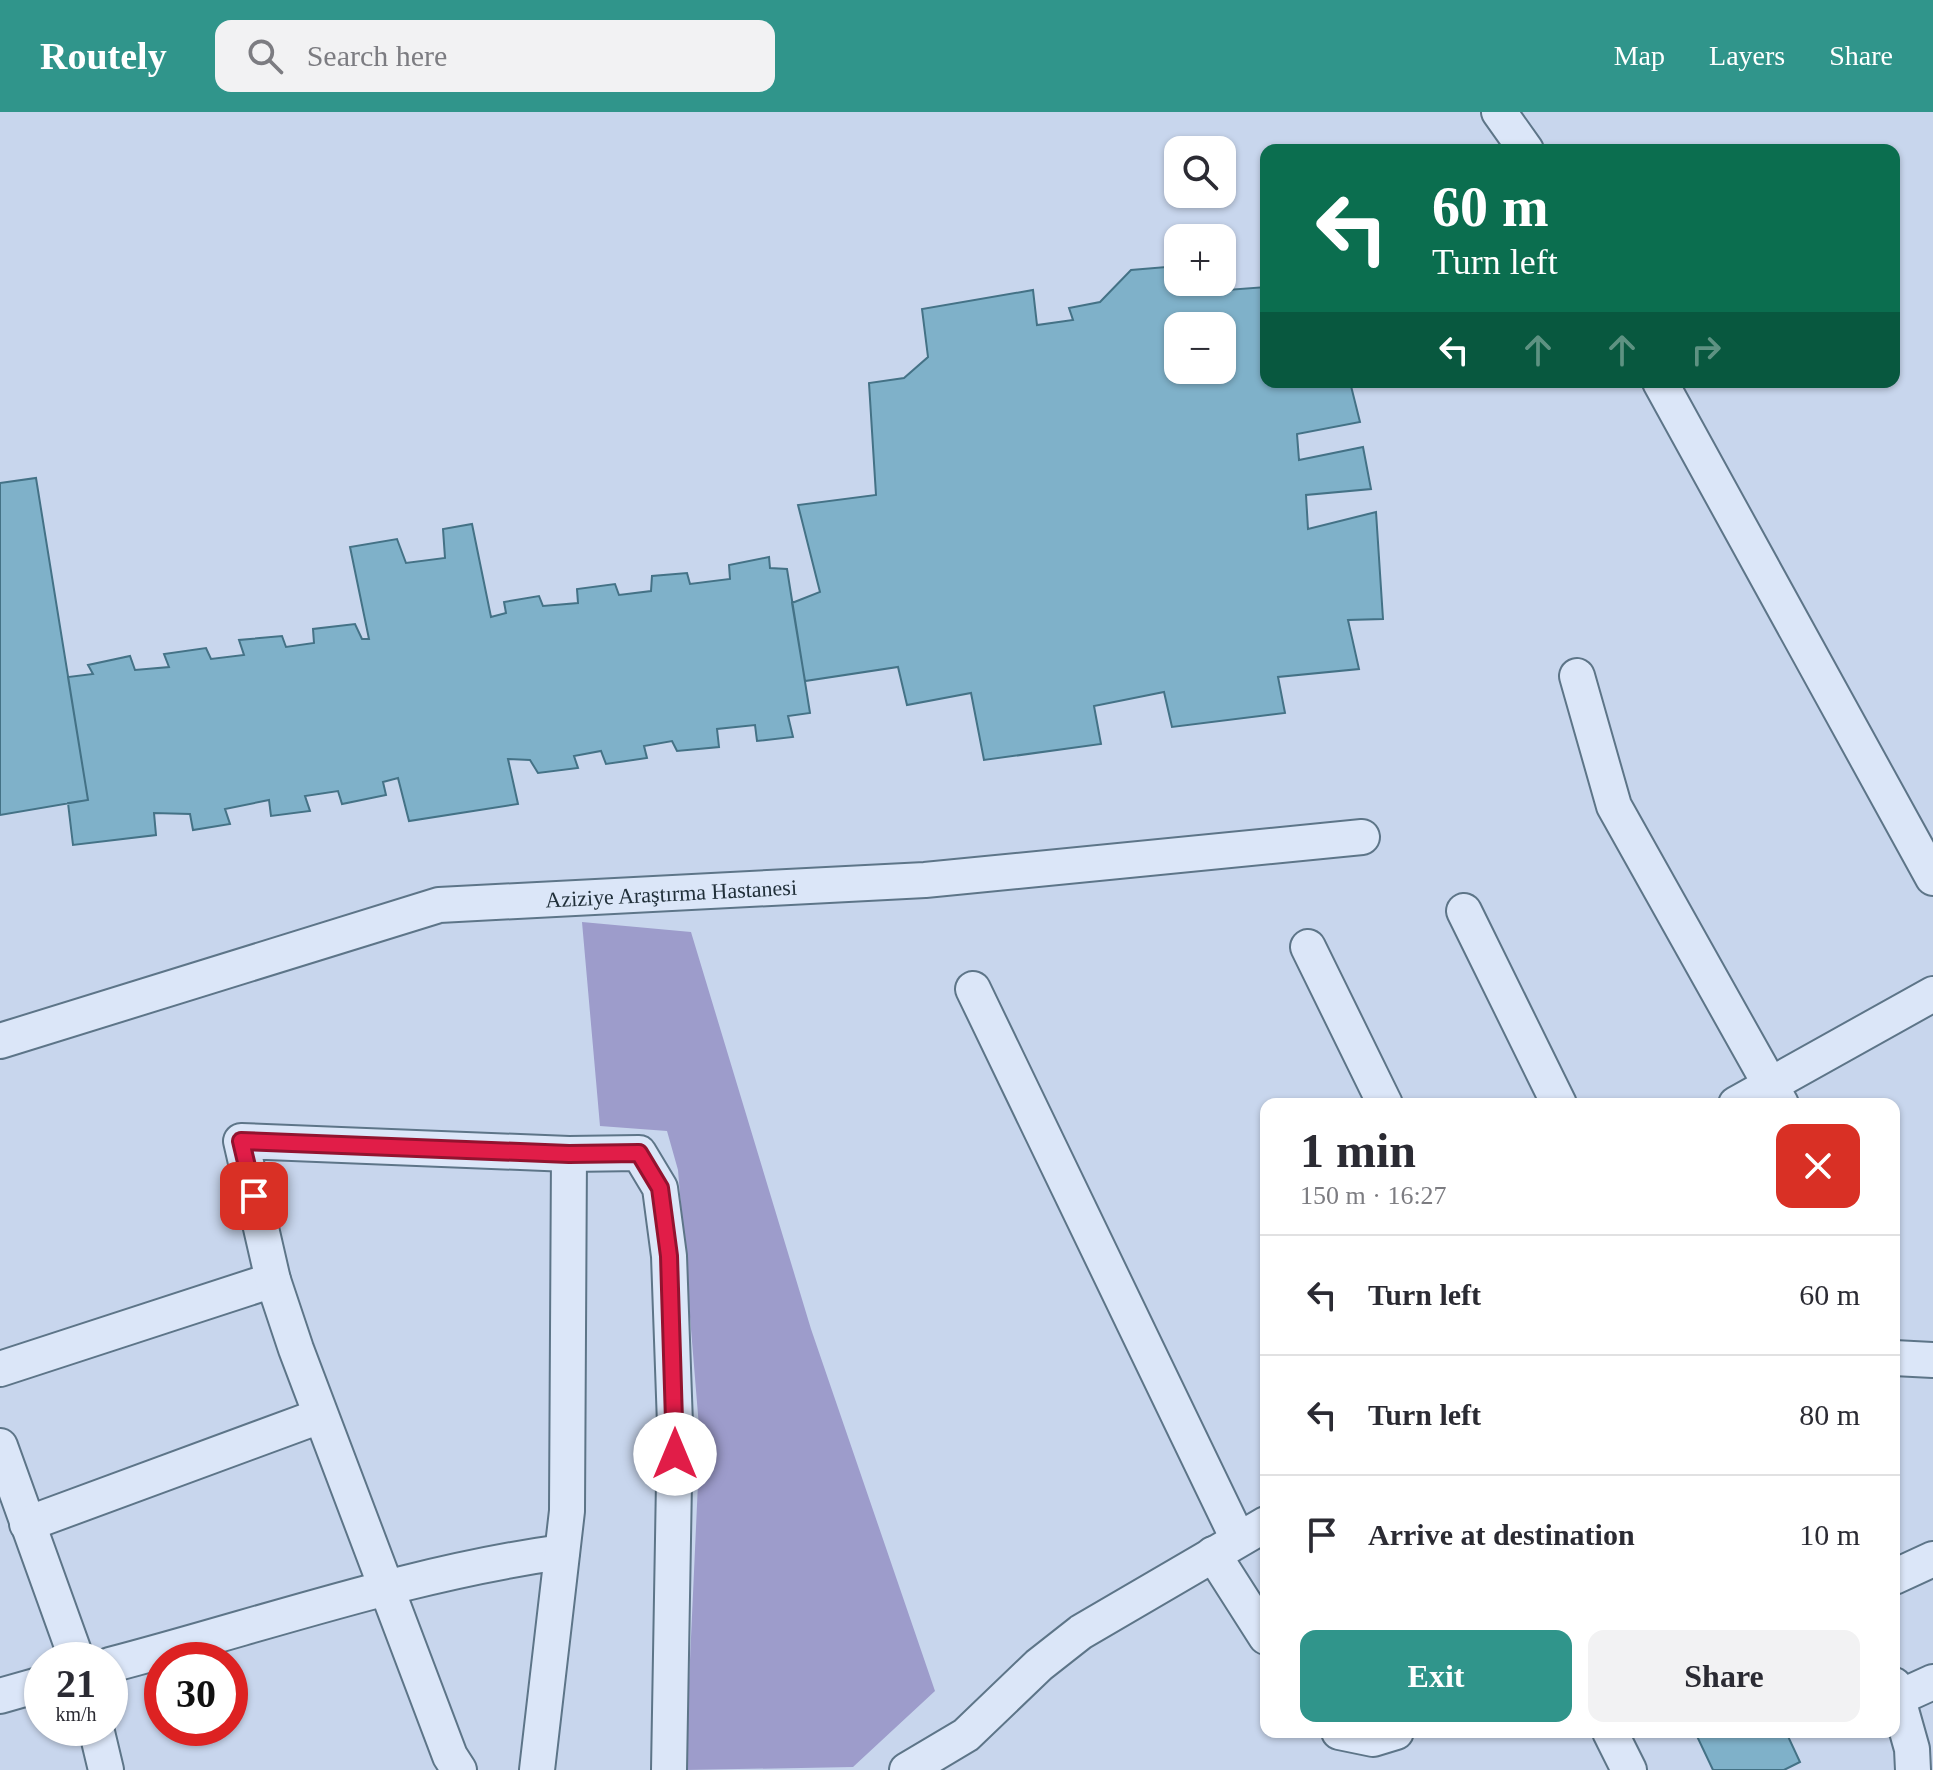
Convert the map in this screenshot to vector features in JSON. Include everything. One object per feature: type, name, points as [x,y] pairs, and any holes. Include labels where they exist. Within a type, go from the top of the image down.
[{"type":"street","points":[[1499,112],[1522,144]]},
{"type":"street","points":[[1663,388],[1933,878]]},
{"type":"street","points":[[1577,676],[1614,806],[1776,1093],[1933,994]]},
{"type":"street","name":"Aziziye Araştırma Hastanesi","points":[[0,1041],[439,905],[925,880],[1362,837]]},
{"type":"street","points":[[1464,911],[1556,1098]]},
{"type":"street","points":[[1308,947],[1382,1098]]},
{"type":"street","points":[[973,989],[1239,1539],[1260,1615]]},
{"type":"street","points":[[459,1770],[450,1756],[320,1416],[273,1280],[241,1141],[569,1154],[639,1153],[660,1188],[669,1256],[675,1424],[669,1770]]},
{"type":"street","points":[[537,1770],[567,1511],[569,1154]]},
{"type":"street","points":[[0,1369],[273,1280]]},
{"type":"street","points":[[27,1524],[320,1416]]},
{"type":"street","points":[[0,1446],[70,1642]]},
{"type":"street","points":[[907,1770],[966,1735],[1039,1665],[1081,1632],[1239,1539]]},
{"type":"street","points":[[128,1660],[388,1589],[519,1558],[562,1552]]},
{"type":"street","points":[[1900,1574],[1933,1559]]},
{"type":"street","points":[[1900,1690],[1933,1682]]},
{"type":"street","points":[[0,1696],[24,1689]]},
{"type":"street","points":[[1900,1706],[1913,1770]]},
{"type":"street","points":[[1613,1738],[1629,1770]]},
{"type":"street","points":[[100,1746],[106,1770]]},
{"type":"shaded area","points":[[582,922],[691,932],[811,1329],[935,1691],[853,1767],[685,1770],[700,1439],[678,1170],[667,1131],[600,1126]]},
{"type":"building","points":[[1164,267],[1164,296],[1236,296],[1236,289],[1260,287],[1260,388],[1352,388],[1360,422],[1297,434],[1299,460],[1363,447],[1371,489],[1306,495],[1308,529],[1376,512],[1383,619],[1348,620],[1359,669],[1278,677],[1285,713],[1172,727],[1164,692],[1094,706],[1101,744],[984,760],[971,693],[907,705],[898,667],[805,681],[792,603],[820,592],[798,505],[876,495],[869,383],[904,378],[928,357],[922,309],[1033,290],[1037,325],[1073,320],[1069,308],[1100,302],[1131,270]]},
{"type":"building","points":[[36,478],[88,800],[0,815],[0,483]]},
{"type":"building","points":[[472,524],[491,617],[506,613],[504,602],[539,596],[543,606],[578,603],[577,589],[615,584],[619,595],[651,591],[652,576],[687,573],[690,584],[730,579],[729,565],[769,557],[770,568],[787,569],[810,713],[788,716],[793,737],[757,741],[755,725],[717,729],[719,747],[677,751],[672,741],[644,746],[647,758],[606,764],[601,751],[574,756],[578,768],[538,773],[530,760],[508,759],[518,804],[409,821],[398,778],[383,782],[386,795],[342,804],[338,791],[305,796],[310,811],[271,816],[269,800],[225,809],[230,824],[193,830],[190,814],[154,813],[156,835],[73,845],[68,803],[88,800],[68,677],[93,674],[88,665],[130,656],[135,670],[169,667],[164,654],[206,648],[211,659],[244,655],[239,640],[282,636],[286,647],[314,643],[313,629],[355,624],[362,639],[369,639],[350,547],[397,539],[406,563],[445,558],[443,529]]},
{"type":"building","points":[[1698,1738],[1789,1738],[1800,1762],[1784,1770],[1713,1770]]},
{"type":"route","points":[[254,1196],[241,1141],[569,1154],[639,1153],[660,1188],[669,1256],[675,1454]]}]
